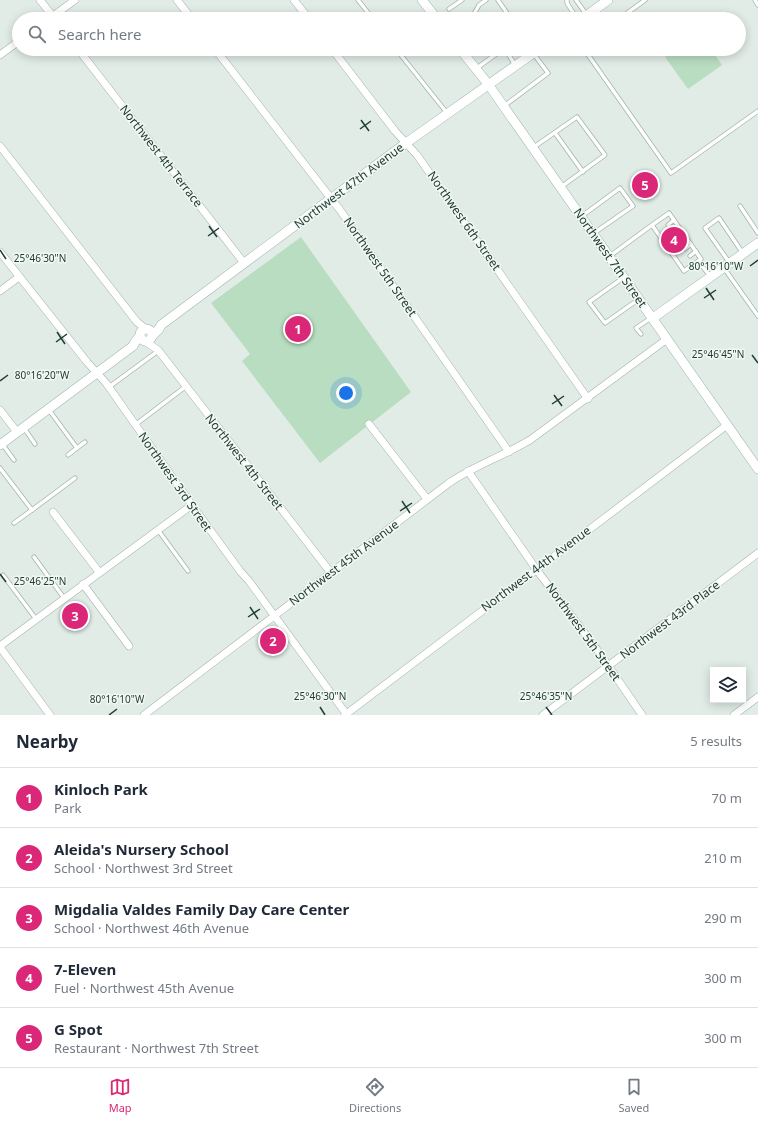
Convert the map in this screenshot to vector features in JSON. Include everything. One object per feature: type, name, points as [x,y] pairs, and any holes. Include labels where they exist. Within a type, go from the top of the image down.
[{"type":"street","points":[[40,0],[48,12]]},
{"type":"street","points":[[59,12],[74,0]]},
{"type":"street","points":[[177,0],[186,12]]},
{"type":"street","points":[[294,0],[303,12]]},
{"type":"street","points":[[422,0],[431,12]]},
{"type":"street","points":[[591,12],[608,0]]},
{"type":"street","points":[[0,56],[12,47]]},
{"type":"street","name":"Northwest 4th Terrace","points":[[83,56],[244,263]]},
{"type":"street","name":"Northwest 5th Street","points":[[220,56],[332,199],[509,452]]},
{"type":"street","name":"Northwest 6th Street","points":[[337,56],[395,131],[418,155],[588,399]]},
{"type":"street","name":"Northwest 7th Street","points":[[466,56],[488,84],[758,469]]},
{"type":"street","name":"Northwest 47th Avenue","points":[[1,444],[133,346],[140,344],[153,326],[161,325],[446,113],[529,56]]},
{"type":"street","name":"Northwest 4th Street","points":[[0,146],[137,322],[146,336],[156,341],[158,351],[185,387],[331,573]]},
{"type":"street","points":[[652,318],[758,243]]},
{"type":"street","name":"Northwest 3rd Street","points":[[0,252],[87,362],[109,387],[192,505],[275,616],[346,715]]},
{"type":"street","points":[[0,291],[19,276]]},
{"type":"street","name":"Northwest 45th Avenue","points":[[144,715],[449,483],[468,471],[509,452],[530,440],[588,399],[667,339]]},
{"type":"street","points":[[0,410],[20,430]]},
{"type":"street","points":[[369,424],[427,499]]},
{"type":"street","name":"Northwest 44th Avenue","points":[[346,715],[727,425]]},
{"type":"street","name":"Northwest 5th Street","points":[[468,471],[536,569],[609,666],[642,715]]},
{"type":"street","points":[[50,715],[0,646],[82,584],[192,505]]},
{"type":"street","points":[[53,512],[99,572]]},
{"type":"street","name":"Northwest 43rd Place","points":[[544,715],[758,554]]},
{"type":"street","points":[[82,584],[129,646]]},
{"type":"street","points":[[734,715],[758,696]]},
{"type":"lane","points":[[358,0],[367,12]]},
{"type":"lane","points":[[449,9],[462,0]]},
{"type":"lane","points":[[475,12],[479,5],[486,0]]},
{"type":"lane","points":[[498,0],[507,12]]},
{"type":"lane","points":[[567,0],[567,3],[573,12]]},
{"type":"lane","points":[[576,0],[582,12]]},
{"type":"lane","points":[[629,12],[645,0]]},
{"type":"lane","points":[[755,0],[758,5]]},
{"type":"lane","points":[[401,56],[446,113]]},
{"type":"lane","points":[[476,69],[496,56]]},
{"type":"lane","points":[[510,56],[516,65]]},
{"type":"lane","points":[[503,106],[548,73],[539,56]]},
{"type":"lane","points":[[589,56],[671,173],[758,111]]},
{"type":"lane","points":[[533,148],[577,117],[605,155],[560,188]]},
{"type":"lane","points":[[555,132],[583,172]]},
{"type":"lane","points":[[581,217],[620,188],[633,206],[593,234]]},
{"type":"lane","points":[[740,206],[758,233]]},
{"type":"lane","points":[[610,257],[652,225],[669,213],[701,259],[684,270],[652,225]]},
{"type":"lane","points":[[743,254],[719,218],[706,228],[758,316]]},
{"type":"lane","points":[[668,225],[674,220]]},
{"type":"lane","points":[[657,232],[662,229]]},
{"type":"lane","points":[[674,234],[681,230]]},
{"type":"lane","points":[[664,241],[668,238]]},
{"type":"lane","points":[[680,242],[686,238]]},
{"type":"lane","points":[[685,249],[691,244]]},
{"type":"lane","points":[[670,250],[674,246]]},
{"type":"lane","points":[[690,256],[696,251]]},
{"type":"lane","points":[[675,256],[679,253]]},
{"type":"lane","points":[[679,263],[684,260]]},
{"type":"lane","points":[[698,261],[710,277]]},
{"type":"lane","points":[[624,278],[589,302],[605,323],[639,299]]},
{"type":"lane","points":[[641,334],[636,328],[652,318]]},
{"type":"lane","points":[[109,387],[158,351]]},
{"type":"lane","points":[[135,424],[185,387]]},
{"type":"lane","points":[[48,409],[77,448]]},
{"type":"lane","points":[[20,430],[35,444]]},
{"type":"lane","points":[[68,455],[85,442]]},
{"type":"lane","points":[[1,444],[14,460]]},
{"type":"lane","points":[[0,468],[32,510]]},
{"type":"lane","points":[[14,524],[75,478]]},
{"type":"lane","points":[[158,530],[188,571]]},
{"type":"lane","points":[[34,557],[64,598]]},
{"type":"lane","points":[[3,575],[36,619]]},
{"type":"green space","points":[[716,56],[722,65],[688,89],[665,57]]},
{"type":"green space","points":[[301,237],[411,392],[320,463],[242,361],[250,354],[211,303]]},
{"type":"place","name":"G Spot","points":[[645,185]]},
{"type":"place","name":"7-Eleven","points":[[674,240]]},
{"type":"place","name":"Kinloch Park","points":[[298,329]]},
{"type":"place","name":"Migdalia Valdes Family Day Care Center","points":[[75,616]]},
{"type":"place","name":"Aleida's Nursery School","points":[[273,641]]}]
